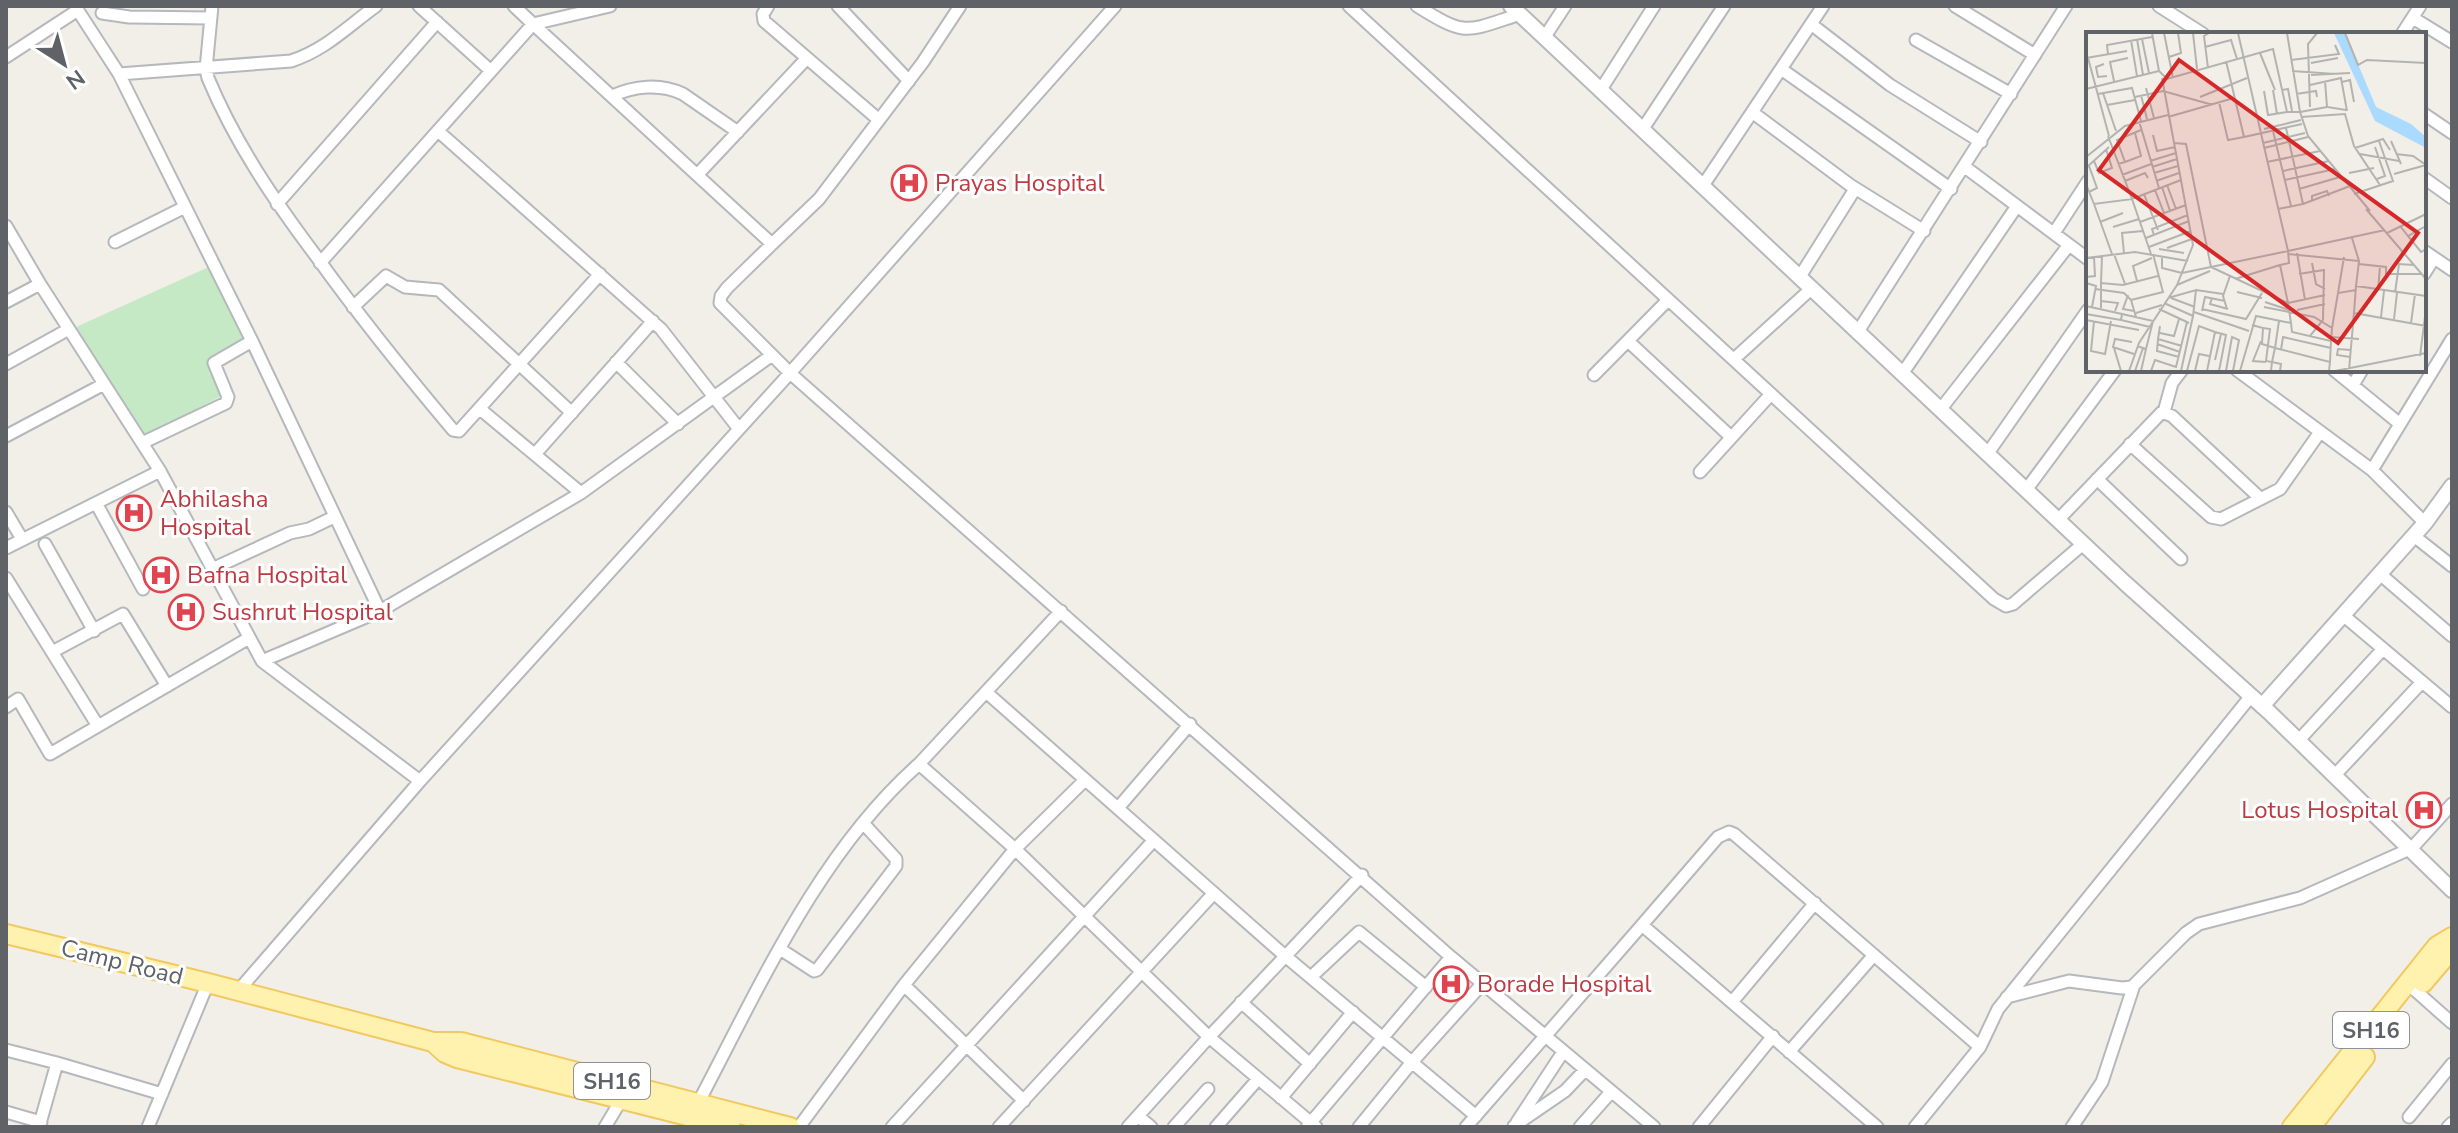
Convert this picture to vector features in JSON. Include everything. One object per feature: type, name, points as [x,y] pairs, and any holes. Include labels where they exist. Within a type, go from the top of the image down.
[{"type":"main road","name":"Camp Road","points":[[6,934],[238,991]]},
{"type":"main road","name":"SH16","points":[[2311,1127],[2412,987],[2437,946],[2452,937]]},
{"type":"main road","name":"SH16","points":[[2292,1127],[2412,987],[2452,949]]},
{"type":"main road","name":"SH16","points":[[238,991],[433,1042],[461,1042],[695,1110],[790,1127]]},
{"type":"main road","name":"SH16","points":[[695,1110],[731,1127]]},
{"type":"street","points":[[102,13],[118,6]]},
{"type":"street","points":[[119,74],[291,61],[328,45],[376,6]]},
{"type":"street","points":[[419,6],[491,71]]},
{"type":"street","points":[[514,6],[772,244]]},
{"type":"street","points":[[320,263],[533,24],[610,6]]},
{"type":"street","points":[[768,6],[763,14],[764,21],[879,120]]},
{"type":"street","points":[[838,6],[909,81]]},
{"type":"street","points":[[960,6],[909,81],[819,199],[727,288],[720,303],[790,373],[1362,875],[1451,957],[1650,1126]]},
{"type":"street","points":[[238,991],[420,781],[790,373],[1115,6]]},
{"type":"street","points":[[1349,6],[1982,588],[2006,606],[2013,604],[2083,544]]},
{"type":"street","points":[[1417,6],[1454,28],[1473,30],[1515,10],[2083,544],[2299,740],[2452,890]]},
{"type":"street","points":[[1544,38],[1565,6]]},
{"type":"street","points":[[1600,91],[1654,6]]},
{"type":"street","points":[[1642,130],[1724,6]]},
{"type":"street","points":[[1702,187],[1823,6]]},
{"type":"street","points":[[1955,6],[2035,55]]},
{"type":"street","points":[[1857,333],[2066,6]]},
{"type":"street","points":[[2159,6],[2186,29]]},
{"type":"street","points":[[2403,32],[2420,6]]},
{"type":"street","points":[[79,12],[119,74],[252,341],[380,611]]},
{"type":"street","points":[[6,57],[79,12],[129,17],[212,12],[206,69],[248,160],[353,307],[453,430],[459,431],[480,409],[600,274]]},
{"type":"street","points":[[2413,18],[2452,42]]},
{"type":"street","points":[[277,204],[437,22]]},
{"type":"street","points":[[1811,24],[1890,85],[1981,142]]},
{"type":"street","points":[[1916,40],[2011,94]]},
{"type":"street","points":[[698,174],[807,58]]},
{"type":"street","points":[[1781,69],[1951,189]]},
{"type":"street","points":[[612,96],[632,87],[674,90],[738,132]]},
{"type":"street","points":[[1752,112],[1855,189],[1924,231]]},
{"type":"street","points":[[2426,115],[2452,133]]},
{"type":"street","points":[[438,131],[653,321],[739,429]]},
{"type":"street","points":[[1965,167],[2086,258]]},
{"type":"street","points":[[2426,179],[2452,198]]},
{"type":"street","points":[[2054,233],[2086,185]]},
{"type":"street","points":[[1799,278],[1855,189]]},
{"type":"street","points":[[1902,374],[2017,206]]},
{"type":"street","points":[[115,242],[185,207]]},
{"type":"street","points":[[6,226],[160,471],[262,661],[420,781]]},
{"type":"street","points":[[1940,410],[2069,245]]},
{"type":"street","points":[[2429,254],[2452,270]]},
{"type":"street","points":[[353,307],[386,276],[405,287],[436,289],[572,413]]},
{"type":"street","points":[[6,302],[40,284]]},
{"type":"street","points":[[1734,359],[1811,289]]},
{"type":"street","points":[[1594,375],[1668,300]]},
{"type":"street","points":[[1988,453],[2086,313]]},
{"type":"street","points":[[535,454],[653,321]]},
{"type":"street","points":[[6,364],[69,329]]},
{"type":"street","points":[[2372,470],[2452,339]]},
{"type":"street","points":[[142,443],[226,403],[228,397],[214,363],[252,341]]},
{"type":"street","points":[[1628,341],[1731,437]]},
{"type":"street","points":[[262,661],[380,611],[581,493],[772,355]]},
{"type":"street","points":[[616,362],[678,424]]},
{"type":"street","points":[[2026,490],[2114,372]]},
{"type":"street","points":[[2164,412],[2170,387],[2181,372]]},
{"type":"street","points":[[2240,372],[2372,470],[2425,523]]},
{"type":"street","points":[[2337,372],[2400,424]]},
{"type":"street","points":[[2353,385],[2361,372]]},
{"type":"street","points":[[6,436],[104,384]]},
{"type":"street","points":[[1700,472],[1771,394]]},
{"type":"street","points":[[480,409],[581,493]]},
{"type":"street","points":[[2058,520],[2157,415],[2164,412],[2261,499]]},
{"type":"street","points":[[2130,444],[2216,519],[2261,499],[2286,483],[2320,432]]},
{"type":"street","points":[[6,548],[160,471]]},
{"type":"street","points":[[2097,479],[2181,559]]},
{"type":"street","points":[[1915,1127],[1980,1047],[2007,997],[2256,701],[2343,615],[2425,523],[2452,486]]},
{"type":"street","points":[[96,503],[143,589]]},
{"type":"street","points":[[6,512],[22,539]]},
{"type":"street","points":[[212,569],[290,533],[309,529],[334,517]]},
{"type":"street","points":[[2414,536],[2452,566]]},
{"type":"street","points":[[45,544],[94,631]]},
{"type":"street","points":[[2380,574],[2452,636]]},
{"type":"street","points":[[6,578],[98,726]]},
{"type":"street","points":[[695,1110],[780,949],[840,854],[863,823],[1061,611]]},
{"type":"street","points":[[52,652],[123,614],[167,686]]},
{"type":"street","points":[[2343,615],[2452,707]]},
{"type":"street","points":[[6,707],[18,699],[50,754],[249,638]]},
{"type":"street","points":[[2299,740],[2383,649]]},
{"type":"street","points":[[2335,775],[2422,682]]},
{"type":"street","points":[[986,692],[1284,955],[1476,1116]]},
{"type":"street","points":[[1118,808],[1190,724]]},
{"type":"street","points":[[919,764],[1015,849],[1209,1037],[1311,1126],[1451,957]]},
{"type":"street","points":[[799,1127],[904,985],[1015,849],[1085,780]]},
{"type":"street","points":[[2072,1127],[2102,1082],[2134,985],[2186,933],[2199,924],[2300,898],[2412,848],[2452,804]]},
{"type":"street","points":[[780,949],[817,970],[896,866],[896,859],[863,823]]},
{"type":"street","points":[[1466,1127],[1718,837],[1729,832],[1980,1047]]},
{"type":"street","points":[[892,1127],[1154,840]]},
{"type":"street","points":[[1128,1127],[1284,955],[1362,875]]},
{"type":"street","points":[[999,1127],[1214,893]]},
{"type":"street","points":[[1732,1002],[1815,903]]},
{"type":"street","points":[[1642,925],[1877,1127]]},
{"type":"street","points":[[1311,977],[1359,932],[1426,987]]},
{"type":"street","points":[[1789,1052],[1874,955]]},
{"type":"street","points":[[2007,997],[2069,981],[2122,988],[2134,985]]},
{"type":"street","points":[[148,1127],[208,983]]},
{"type":"street","points":[[1359,1127],[1483,983]]},
{"type":"street","points":[[904,985],[1024,1101]]},
{"type":"street","points":[[2412,987],[2452,1023]]},
{"type":"street","points":[[1241,1002],[1310,1064]]},
{"type":"street","points":[[1281,1098],[1353,1012]]},
{"type":"street","points":[[1699,1127],[1773,1036]]},
{"type":"street","points":[[6,1050],[162,1094]]},
{"type":"street","points":[[1514,1126],[1563,1052]]},
{"type":"street","points":[[6,1112],[40,1124],[57,1063]]},
{"type":"street","points":[[2409,1117],[2452,1064]]},
{"type":"street","points":[[1514,1126],[1565,1091],[1585,1070]]},
{"type":"street","points":[[1216,1127],[1258,1079]]},
{"type":"street","points":[[1174,1127],[1208,1089]]},
{"type":"street","points":[[605,1127],[625,1092]]},
{"type":"street","points":[[1580,1127],[1611,1092]]},
{"type":"street","points":[[1138,1116],[1151,1127]]},
{"type":"green space","points":[[211,266],[250,337],[215,355],[214,370],[223,395],[144,437],[76,327]]},
{"type":"place","name":"Prayas Hospital","points":[[909,183]]},
{"type":"place","name":"Abhilasha Hospital","points":[[134,513]]},
{"type":"place","name":"Bafna Hospital","points":[[161,575]]},
{"type":"place","name":"Sushrut Hospital","points":[[186,612]]},
{"type":"place","name":"Lotus Hospital","points":[[2424,810]]},
{"type":"place","name":"Borade Hospital","points":[[1451,984]]}]
